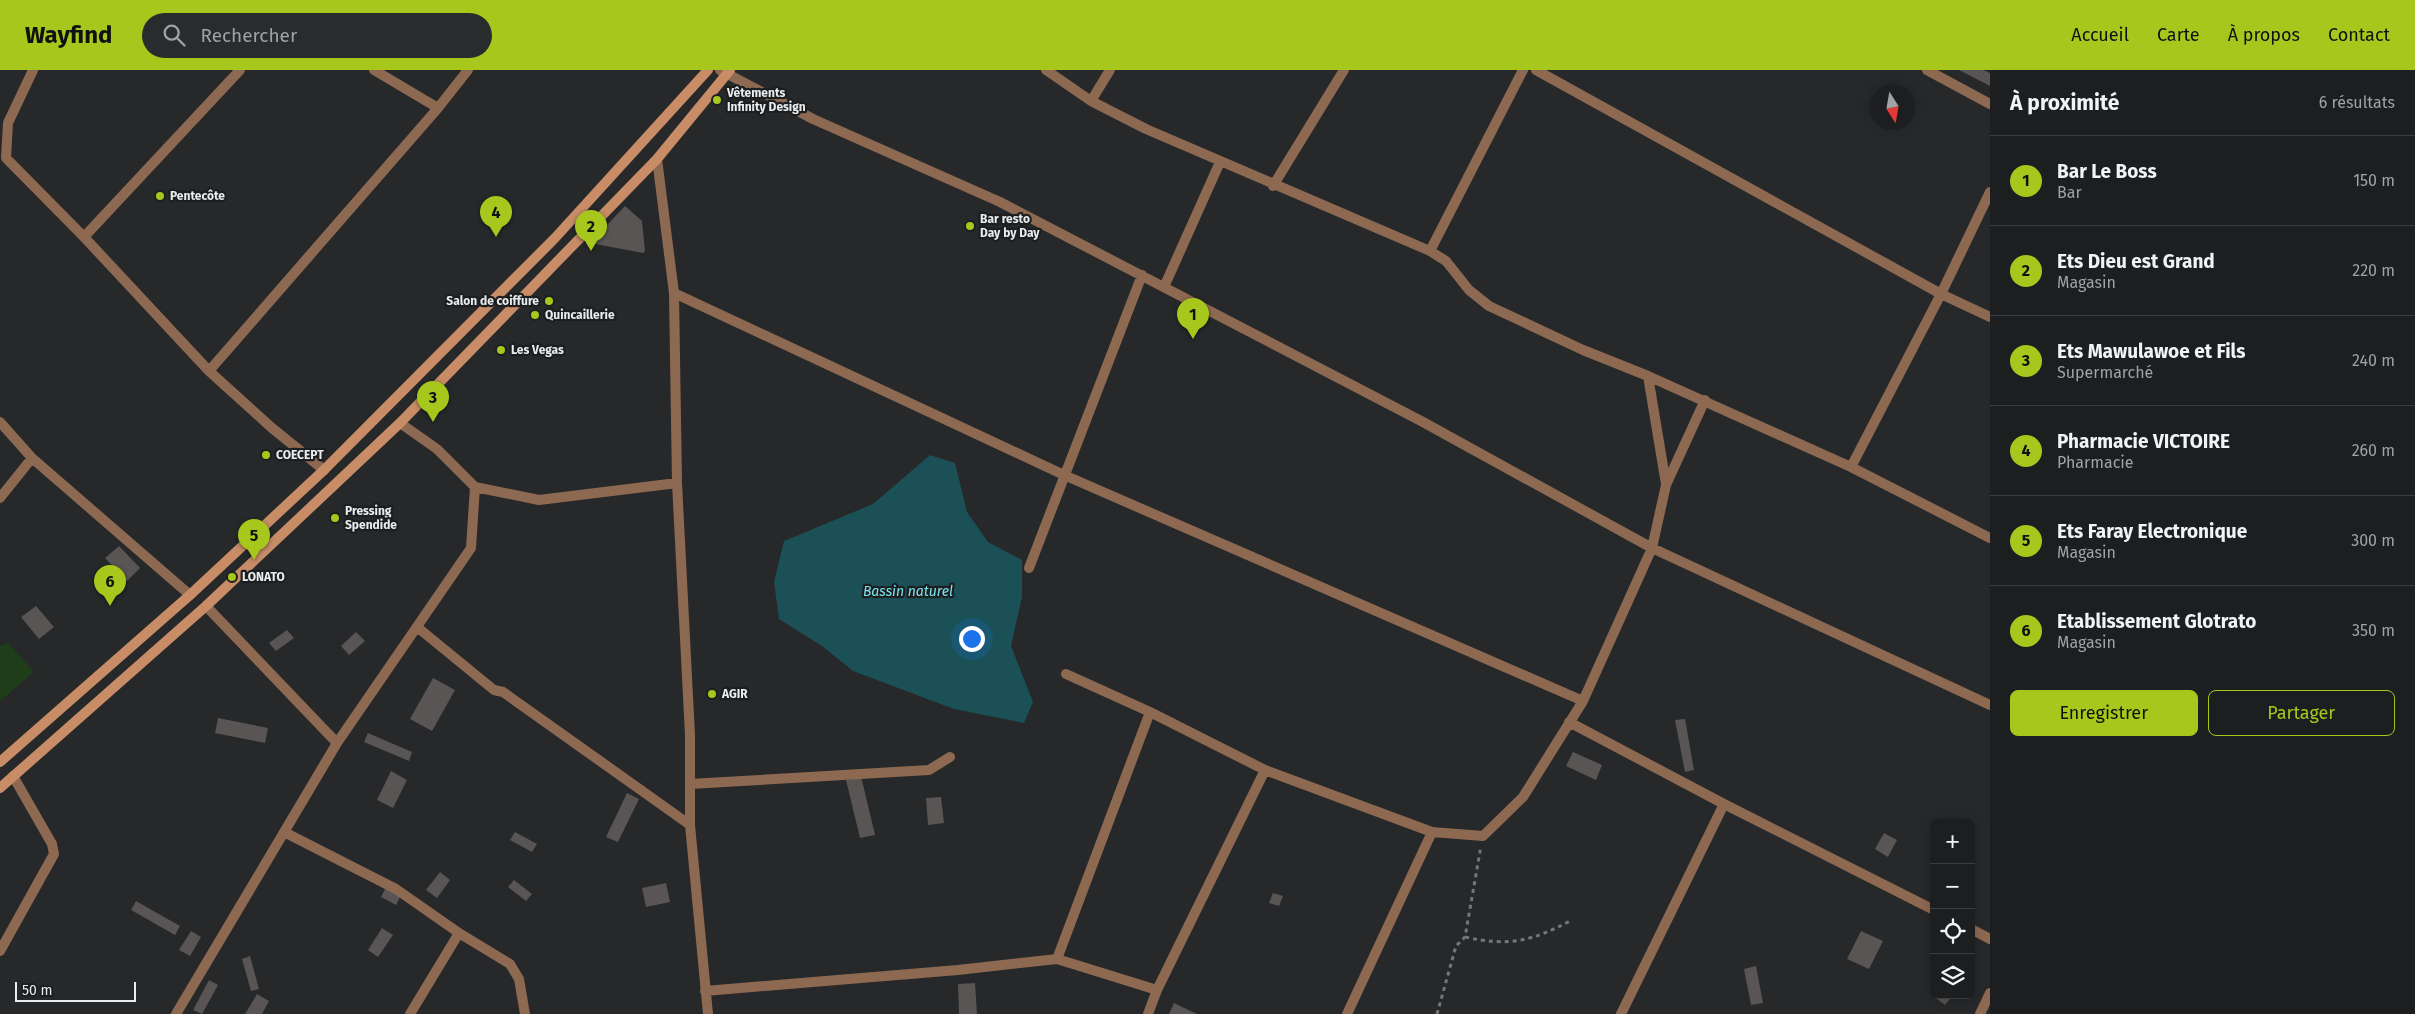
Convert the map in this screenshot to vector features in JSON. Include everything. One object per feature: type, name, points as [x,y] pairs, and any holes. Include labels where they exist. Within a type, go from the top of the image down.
[{"type":"main road","points":[[0,762],[190,595],[324,470],[555,238],[708,70]]},
{"type":"main road","points":[[0,788],[206,606],[400,423],[657,159],[725,71]]},
{"type":"street","points":[[33,70],[4,125],[3,156],[84,237],[209,371],[272,428],[324,470]]},
{"type":"street","points":[[84,237],[240,70]]},
{"type":"street","points":[[374,70],[438,108]]},
{"type":"street","points":[[209,371],[438,108],[468,70]]},
{"type":"street","points":[[1046,70],[1091,101],[1146,129],[1273,186],[1430,251],[1446,261],[1469,290],[1489,306],[1583,350],[1705,400],[1851,467],[1990,538]]},
{"type":"street","points":[[1091,101],[1110,70]]},
{"type":"street","points":[[1273,186],[1344,70]]},
{"type":"street","points":[[1430,251],[1523,70]]},
{"type":"street","points":[[1536,70],[1941,294],[1990,317]]},
{"type":"street","points":[[1927,70],[1990,104]]},
{"type":"street","points":[[725,71],[813,119],[1000,202],[1142,275],[1423,422],[1652,548],[1990,705]]},
{"type":"street","points":[[657,159],[674,293],[677,483],[690,735],[690,825],[708,1014]]},
{"type":"street","points":[[1164,287],[1220,162]]},
{"type":"street","points":[[1851,467],[1941,294],[1990,192]]},
{"type":"street","points":[[1029,568],[1142,275]]},
{"type":"street","points":[[674,293],[1064,475],[1583,701]]},
{"type":"street","points":[[1648,376],[1666,485]]},
{"type":"street","points":[[1066,674],[1150,712],[1265,770],[1432,832],[1483,836],[1523,797],[1583,701],[1652,548],[1666,485],[1705,400]]},
{"type":"street","points":[[0,422],[32,458],[190,595]]},
{"type":"street","points":[[400,423],[437,449],[475,487],[539,500],[677,483]]},
{"type":"street","points":[[0,498],[32,458]]},
{"type":"street","points":[[176,1014],[337,743],[471,548],[475,487]]},
{"type":"street","points":[[206,606],[337,743]]},
{"type":"street","points":[[417,626],[494,690],[503,692],[690,825]]},
{"type":"street","points":[[1057,958],[1150,712]]},
{"type":"street","points":[[1569,722],[1724,804],[1932,909]]},
{"type":"street","points":[[690,784],[928,770],[950,757]]},
{"type":"street","points":[[1148,1014],[1157,990],[1265,770]]},
{"type":"street","points":[[0,951],[54,854],[52,844],[13,776]]},
{"type":"street","points":[[1621,1014],[1724,804]]},
{"type":"street","points":[[284,832],[396,889],[459,933],[510,964],[519,978],[525,1014]]},
{"type":"street","points":[[1347,1014],[1432,832]]},
{"type":"street","points":[[1975,931],[1990,939]]},
{"type":"street","points":[[410,1014],[459,933]]},
{"type":"street","points":[[705,991],[958,970],[1057,958],[1157,990]]},
{"type":"street","points":[[1980,1014],[1990,993]]},
{"type":"path","points":[[1437,1014],[1456,946],[1465,937],[1483,836]]},
{"type":"path","points":[[1465,937],[1490,943],[1522,942],[1551,931],[1572,920]]},
{"type":"green space","points":[[8,643],[34,672],[0,701],[0,646]]},
{"type":"water","name":"Bassin naturel","points":[[930,455],[955,463],[967,512],[988,542],[1022,560],[1022,597],[1011,646],[1033,702],[1024,723],[954,709],[853,671],[822,646],[779,619],[774,582],[784,541],[873,504]]},
{"type":"building","points":[[1959,70],[1983,70],[1990,73],[1990,86]]},
{"type":"building","points":[[625,206],[642,221],[645,251],[643,253],[590,243]]},
{"type":"building","points":[[119,546],[140,568],[127,581],[105,558]]},
{"type":"building","points":[[36,606],[54,627],[39,639],[21,617]]},
{"type":"building","points":[[287,630],[294,638],[276,651],[269,643]]},
{"type":"building","points":[[356,632],[365,641],[349,655],[341,646]]},
{"type":"building","points":[[433,678],[455,690],[432,731],[410,719]]},
{"type":"building","points":[[218,718],[268,728],[265,743],[215,733]]},
{"type":"building","points":[[1685,719],[1694,770],[1685,772],[1675,720]]},
{"type":"building","points":[[368,733],[412,752],[409,761],[364,742]]},
{"type":"building","points":[[1573,752],[1602,765],[1596,780],[1566,766]]},
{"type":"building","points":[[391,771],[407,780],[393,808],[377,800]]},
{"type":"building","points":[[861,776],[875,835],[860,838],[846,780]]},
{"type":"building","points":[[627,793],[639,799],[618,842],[606,837]]},
{"type":"building","points":[[941,797],[944,823],[928,825],[926,798]]},
{"type":"building","points":[[515,832],[537,844],[532,852],[510,840]]},
{"type":"building","points":[[1884,833],[1897,840],[1888,857],[1875,849]]},
{"type":"building","points":[[440,872],[450,880],[437,898],[426,890]]},
{"type":"building","points":[[514,880],[532,894],[526,901],[508,887]]},
{"type":"building","points":[[666,883],[670,902],[646,907],[642,888]]},
{"type":"building","points":[[386,887],[401,895],[396,905],[381,897]]},
{"type":"building","points":[[1273,893],[1283,896],[1279,906],[1269,903]]},
{"type":"building","points":[[136,901],[180,926],[175,935],[131,910]]},
{"type":"building","points":[[382,928],[393,935],[378,957],[368,950]]},
{"type":"building","points":[[191,931],[201,937],[190,956],[179,950]]},
{"type":"building","points":[[1861,931],[1883,941],[1869,969],[1847,959]]},
{"type":"building","points":[[250,956],[259,989],[251,991],[242,959]]},
{"type":"building","points":[[1756,966],[1763,1003],[1751,1005],[1744,969]]},
{"type":"building","points":[[209,980],[218,985],[202,1014],[193,1010]]},
{"type":"building","points":[[975,983],[977,1014],[959,1014],[958,984]]},
{"type":"building","points":[[257,994],[269,1001],[262,1014],[245,1014]]},
{"type":"building","points":[[1937,999],[1950,999],[1945,1005]]},
{"type":"building","points":[[1174,1003],[1197,1014],[1169,1014]]},
{"type":"place","name":"Vêtements Infinity Design","points":[[717,100]]},
{"type":"place","name":"Pentecôte","points":[[160,196]]},
{"type":"place","name":"Bar resto Day by Day","points":[[970,226]]},
{"type":"place","name":"Pharmacie VICTOIRE","points":[[496,237]]},
{"type":"place","name":"Ets Dieu est Grand","points":[[591,251]]},
{"type":"place","name":"Salon de coiffure","points":[[549,301]]},
{"type":"place","name":"Quincaillerie","points":[[535,315]]},
{"type":"place","name":"Bar Le Boss","points":[[1193,339]]},
{"type":"place","name":"Les Vegas","points":[[501,350]]},
{"type":"place","name":"Ets Mawulawoe et Fils","points":[[433,422]]},
{"type":"place","name":"COECEPT","points":[[266,455]]},
{"type":"place","name":"Pressing Spendide","points":[[335,518]]},
{"type":"place","name":"Ets Faray Electronique","points":[[254,560]]},
{"type":"place","name":"LONATO","points":[[232,577]]},
{"type":"place","name":"Etablissement Glotrato","points":[[110,606]]},
{"type":"place","name":"AGIR","points":[[712,694]]}]
